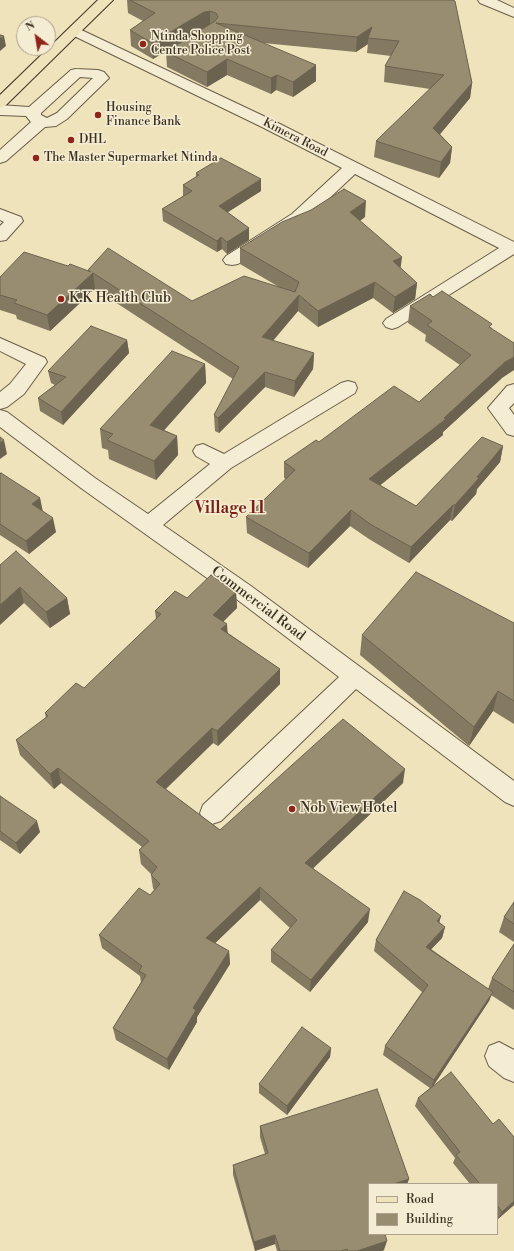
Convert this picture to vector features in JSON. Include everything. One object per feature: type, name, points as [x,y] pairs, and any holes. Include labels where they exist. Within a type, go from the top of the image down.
[{"type":"main road","points":[[0,103],[106,0]]},
{"type":"street","points":[[485,0],[514,13]]},
{"type":"street","name":"Kimera Road","points":[[74,31],[159,64],[353,167],[513,248]]},
{"type":"street","points":[[0,110],[37,117],[0,158]]},
{"type":"street","points":[[232,260],[298,218],[353,167]]},
{"type":"street","points":[[0,214],[15,221],[0,236]]},
{"type":"street","points":[[392,323],[513,248]]},
{"type":"street","points":[[0,344],[38,362],[17,389],[0,402]]},
{"type":"street","points":[[149,525],[224,463],[348,388]]},
{"type":"street","points":[[514,391],[498,408],[514,429]]},
{"type":"street","name":"Commercial Road","points":[[0,417],[88,482],[243,592],[514,795]]},
{"type":"street","points":[[203,450],[224,463]]},
{"type":"street","points":[[212,813],[354,676]]},
{"type":"building","points":[[130,0],[455,1],[472,83],[433,128],[452,147],[441,162],[376,141],[444,75],[385,66],[399,41],[368,38],[372,27],[357,37],[216,23],[316,65],[293,82],[277,75],[271,78],[227,59],[207,72],[166,52],[215,21],[218,17],[216,13],[210,11],[204,12],[152,43],[130,30],[155,13]]},
{"type":"building","points":[[221,158],[261,179],[219,206],[249,228],[227,242],[221,237],[217,241],[162,209],[192,191],[183,185],[199,175],[196,173]]},
{"type":"building","points":[[344,189],[366,201],[350,212],[402,257],[393,261],[417,283],[395,297],[375,282],[318,311],[299,295],[262,337],[314,353],[295,381],[265,372],[218,418],[214,415],[239,367],[93,273],[47,315],[14,303],[17,300],[0,295],[0,277],[24,252],[68,266],[70,264],[91,272],[88,270],[108,248],[192,301],[244,276],[295,292],[299,282],[240,248],[282,222],[311,210]]},
{"type":"building","points":[[442,291],[492,324],[489,327],[514,343],[514,357],[505,362],[444,418],[446,419],[369,479],[416,506],[482,437],[503,446],[477,477],[479,478],[455,505],[453,505],[411,547],[370,524],[351,510],[309,553],[246,517],[295,470],[284,462],[316,440],[319,442],[394,386],[419,402],[471,355],[427,325],[432,321],[410,306],[430,294],[433,297]]},
{"type":"building","points":[[91,326],[127,340],[61,412],[38,398],[66,377],[48,371]]},
{"type":"building","points":[[172,351],[205,364],[150,425],[177,436],[154,461],[107,440],[113,434],[100,429]]},
{"type":"building","points":[[0,437],[4,440],[0,443]]},
{"type":"building","points":[[1,473],[40,498],[32,504],[53,518],[26,541],[0,524]]},
{"type":"building","points":[[16,551],[67,598],[46,612],[20,587],[0,605],[0,565]]},
{"type":"building","points":[[416,572],[514,623],[514,701],[498,691],[474,727],[362,635]]},
{"type":"building","points":[[211,575],[236,592],[213,615],[227,624],[221,629],[280,669],[217,731],[212,728],[156,782],[220,830],[343,719],[405,769],[305,863],[370,909],[311,980],[271,950],[297,920],[260,887],[206,938],[229,951],[193,1008],[196,1010],[167,1059],[113,1028],[146,975],[139,971],[142,966],[99,935],[139,888],[150,895],[160,884],[151,875],[157,867],[139,850],[149,841],[58,768],[50,774],[16,740],[48,716],[45,713],[76,683],[84,688],[161,614],[155,611],[175,591],[187,598]]},
{"type":"building","points":[[0,796],[37,821],[16,843],[0,831]]},
{"type":"building","points":[[404,891],[420,900],[441,916],[437,921],[445,927],[426,947],[493,992],[434,1080],[385,1046],[428,985],[376,940]]},
{"type":"building","points":[[514,902],[514,924],[504,917]]},
{"type":"building","points":[[514,944],[514,992],[492,978]]},
{"type":"building","points":[[302,1027],[331,1048],[287,1106],[259,1084]]},
{"type":"building","points":[[451,1072],[493,1124],[499,1119],[514,1137],[514,1201],[502,1212],[498,1206],[498,1183],[479,1183],[456,1155],[460,1152],[418,1098]]},
{"type":"building","points":[[377,1089],[409,1179],[396,1183],[368,1183],[368,1235],[385,1235],[387,1241],[357,1251],[348,1251],[347,1249],[341,1251],[280,1251],[275,1235],[254,1242],[233,1165],[268,1153],[260,1126]]},
{"type":"place","name":"Ntinda Shopping Centre Police Post","points":[[143,44]]},
{"type":"place","name":"Housing Finance Bank","points":[[98,115]]},
{"type":"place","name":"DHL","points":[[71,140]]},
{"type":"place","name":"The Master Supermarket Ntinda","points":[[36,158]]},
{"type":"place","name":"K.K Health Club","points":[[61,299]]},
{"type":"place","name":"Nob View Hotel","points":[[292,809]]},
{"type":"district","name":"Village 11","points":[[230,509]]}]
